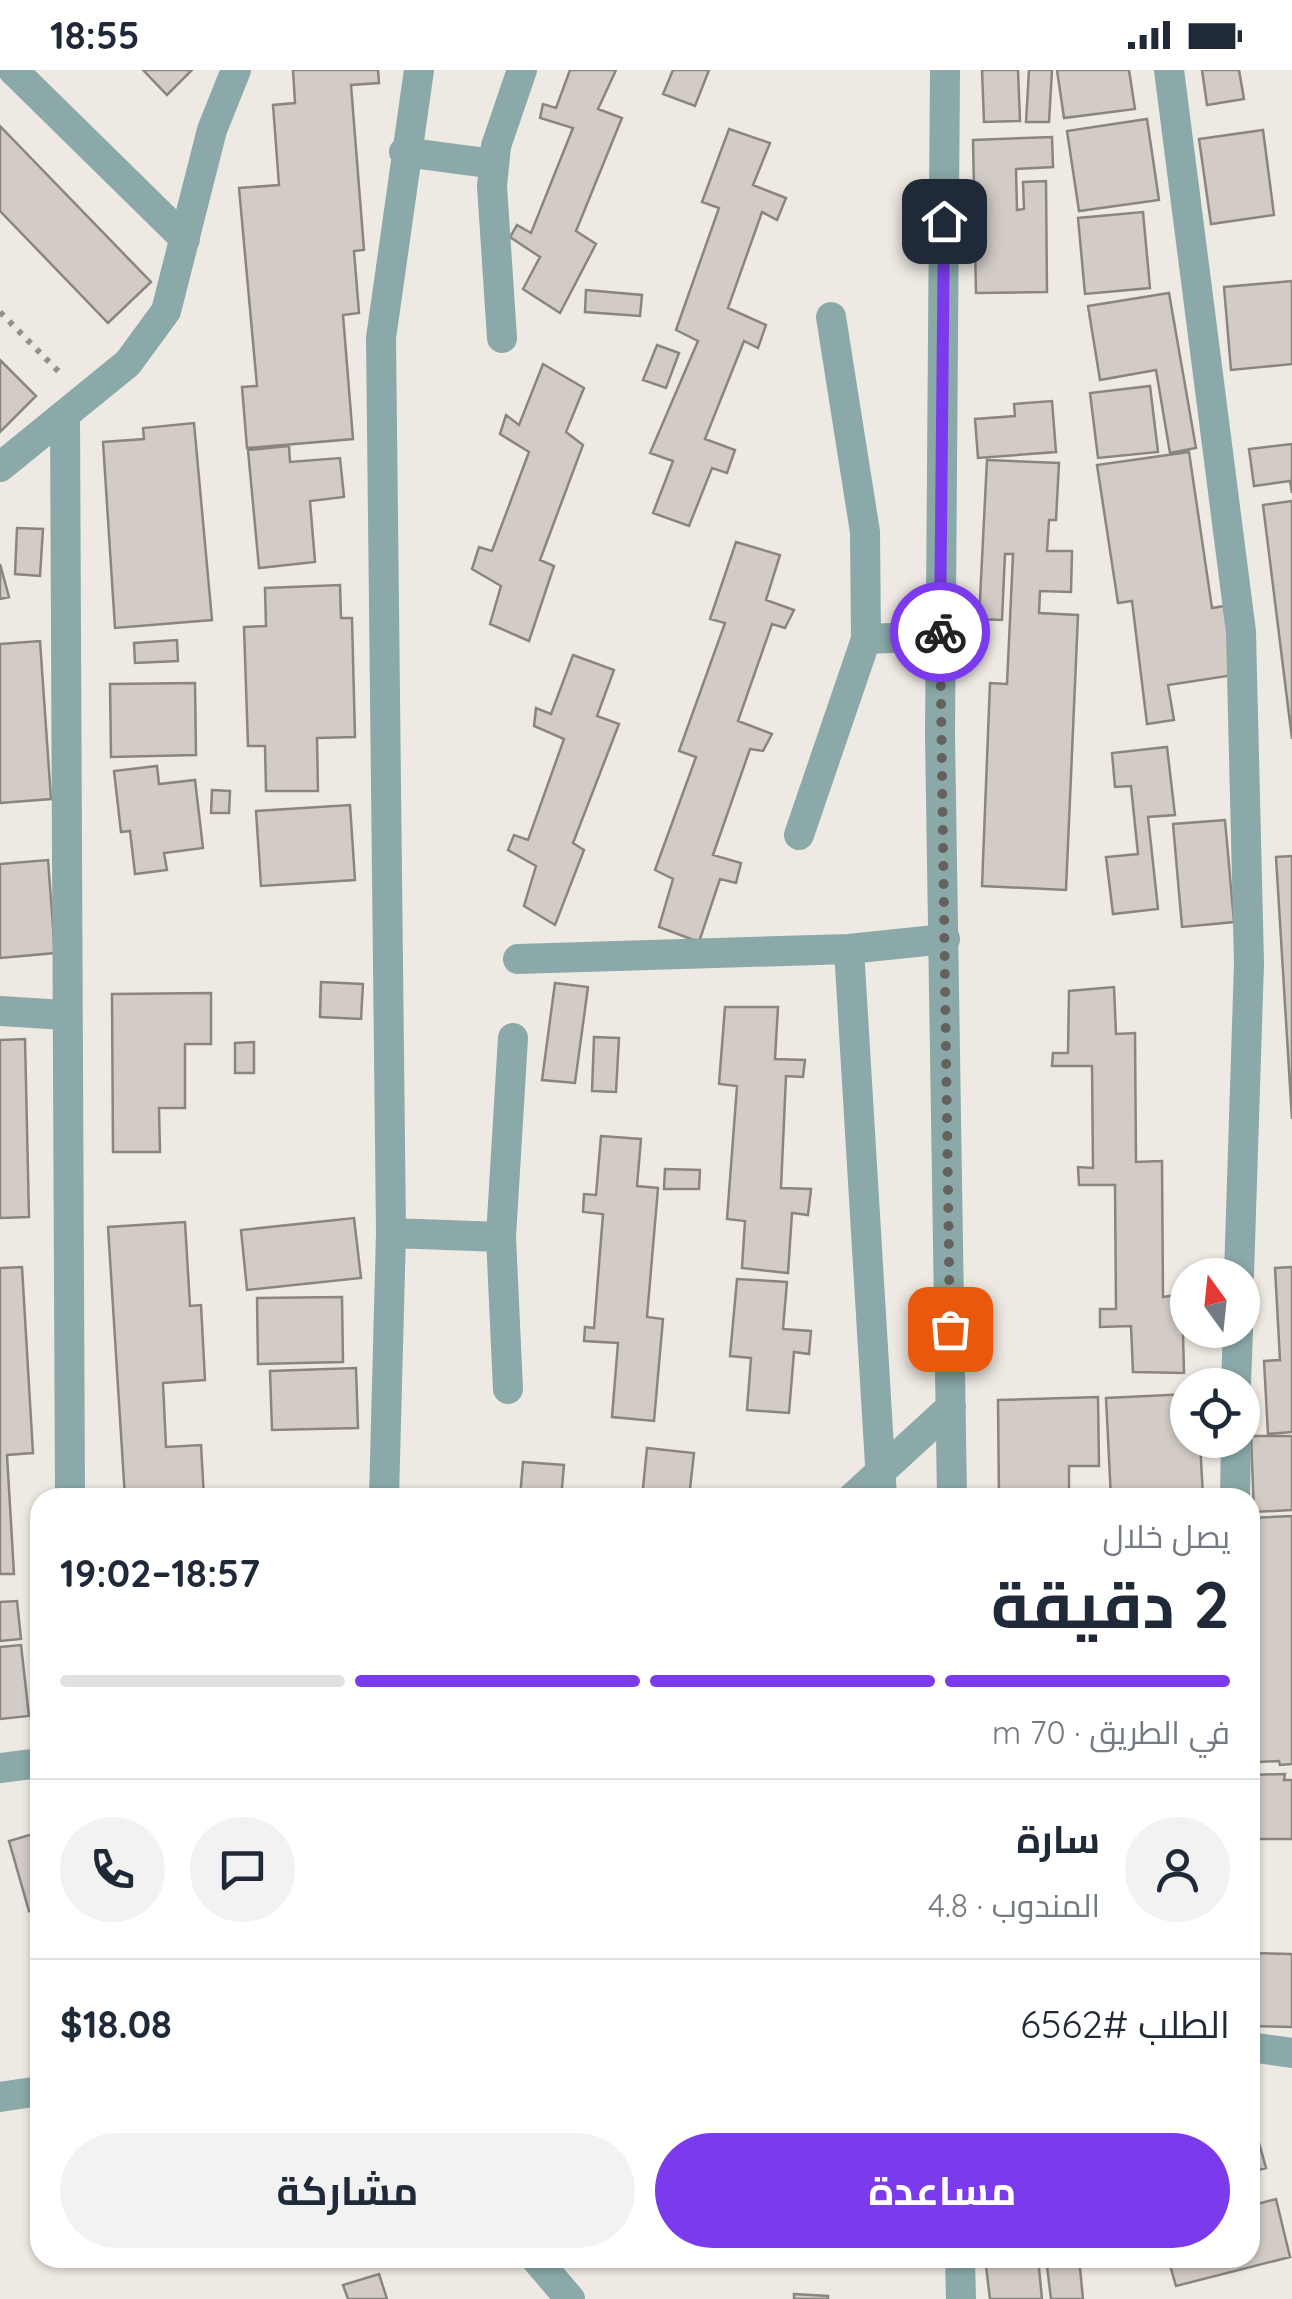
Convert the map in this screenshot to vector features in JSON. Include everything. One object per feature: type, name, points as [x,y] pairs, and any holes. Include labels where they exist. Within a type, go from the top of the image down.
[{"type":"street","points":[[13,70],[185,239]]},
{"type":"street","points":[[0,467],[128,363],[166,311],[212,130],[236,70]]},
{"type":"street","points":[[384,1488],[391,1233],[381,338],[404,152],[419,70]]},
{"type":"street","points":[[502,338],[494,164],[496,146],[522,70]]},
{"type":"street","points":[[945,70],[940,636],[952,1488]]},
{"type":"street","points":[[1169,70],[1241,632],[1249,963],[1240,1258]]},
{"type":"street","points":[[404,152],[494,164]]},
{"type":"street","points":[[800,835],[866,639],[865,532],[831,317]]},
{"type":"street","points":[[70,1488],[66,1015],[75,406]]},
{"type":"street","points":[[866,639],[940,636]]},
{"type":"street","points":[[518,959],[848,949],[946,940]]},
{"type":"street","points":[[848,949],[882,1484]]},
{"type":"street","points":[[0,1011],[66,1015]]},
{"type":"street","points":[[508,1390],[500,1236],[513,1038]]},
{"type":"street","points":[[391,1233],[500,1236]]},
{"type":"street","points":[[882,1484],[952,1406]]},
{"type":"street","points":[[1235,1488],[1236,1458]]},
{"type":"street","points":[[0,1768],[30,1764]]},
{"type":"street","points":[[1260,2049],[1292,2054]]},
{"type":"street","points":[[0,2097],[30,2092]]},
{"type":"street","points":[[544,2268],[570,2299]]},
{"type":"street","points":[[955,2268],[961,2299]]},
{"type":"path","points":[[0,312],[75,406]]},
{"type":"building","points":[[143,70],[192,70],[167,95]]},
{"type":"building","points":[[293,70],[378,70],[379,83],[351,85],[364,250],[354,251],[359,313],[343,315],[353,439],[247,448],[242,387],[257,386],[239,188],[279,185],[273,105],[295,103]]},
{"type":"building","points":[[570,70],[616,70],[598,109],[622,118],[576,231],[596,244],[560,313],[523,289],[540,257],[510,237],[517,225],[531,233],[573,128],[540,118],[543,104],[556,108]]},
{"type":"building","points":[[673,70],[709,70],[695,106],[663,94]]},
{"type":"building","points":[[982,70],[1018,70],[1020,121],[984,122]]},
{"type":"building","points":[[1029,70],[1052,70],[1049,122],[1026,122]]},
{"type":"building","points":[[1057,70],[1129,70],[1135,109],[1064,118]]},
{"type":"building","points":[[1202,70],[1239,70],[1244,99],[1207,105]]},
{"type":"building","points":[[1147,119],[1159,200],[1079,211],[1067,131]]},
{"type":"building","points":[[0,126],[151,282],[108,323],[0,211]]},
{"type":"building","points":[[729,129],[770,143],[753,185],[786,198],[777,220],[762,212],[728,308],[766,325],[758,348],[744,341],[705,439],[735,450],[727,473],[712,468],[689,526],[653,513],[673,461],[650,453],[698,341],[676,330],[719,208],[702,202]]},
{"type":"building","points":[[1263,130],[1274,215],[1211,224],[1199,139]]},
{"type":"building","points":[[1052,137],[1053,167],[1016,169],[1017,210],[1024,209],[1023,182],[1046,181],[1047,292],[976,293],[973,140]]},
{"type":"building","points":[[1143,212],[1150,288],[1085,294],[1078,218]]},
{"type":"building","points":[[1292,281],[1292,364],[1231,370],[1224,287]]},
{"type":"building","points":[[586,290],[642,295],[640,316],[585,312]]},
{"type":"building","points":[[1169,293],[1196,448],[1170,453],[1156,370],[1100,380],[1088,306]]},
{"type":"building","points":[[657,345],[679,353],[666,388],[643,380]]},
{"type":"building","points":[[0,360],[36,396],[0,432]]},
{"type":"building","points":[[543,364],[584,388],[566,432],[583,445],[540,560],[554,566],[529,641],[490,624],[501,586],[472,569],[479,547],[492,551],[529,452],[500,434],[506,415],[519,425]]},
{"type":"building","points":[[1150,386],[1158,452],[1098,458],[1090,393]]},
{"type":"building","points":[[1052,401],[1056,452],[978,458],[975,419],[1015,416],[1014,404]]},
{"type":"building","points":[[194,423],[212,620],[115,628],[103,442],[144,439],[143,428]]},
{"type":"building","points":[[1292,444],[1292,493],[1290,481],[1254,486],[1249,449]]},
{"type":"building","points":[[289,446],[290,462],[340,458],[344,497],[310,501],[315,562],[259,568],[248,450]]},
{"type":"building","points":[[1189,452],[1212,608],[1224,606],[1234,675],[1168,685],[1174,720],[1147,724],[1132,601],[1118,603],[1097,465]]},
{"type":"building","points":[[987,460],[1059,463],[1056,520],[1049,520],[1047,551],[1072,551],[1071,592],[1040,591],[1039,613],[1078,615],[1066,890],[982,886],[990,683],[1007,684],[1013,554],[1005,554],[1002,620],[979,619]]},
{"type":"building","points":[[1292,501],[1292,739],[1263,505]]},
{"type":"building","points":[[17,528],[43,529],[40,576],[15,574]]},
{"type":"building","points":[[736,542],[780,555],[766,600],[794,610],[785,628],[772,624],[738,721],[772,734],[763,751],[750,749],[713,855],[741,863],[736,883],[720,879],[699,942],[659,927],[673,879],[655,870],[696,757],[679,751],[725,623],[710,619]]},
{"type":"building","points":[[0,564],[9,597],[0,599]]},
{"type":"building","points":[[340,585],[341,618],[352,618],[355,737],[317,738],[318,791],[266,791],[265,746],[248,746],[244,627],[266,626],[265,588]]},
{"type":"building","points":[[177,640],[178,661],[135,663],[134,643]]},
{"type":"building","points":[[40,641],[51,799],[0,803],[0,644]]},
{"type":"building","points":[[573,655],[614,670],[597,716],[619,724],[573,843],[584,850],[555,925],[524,906],[536,866],[508,850],[514,835],[528,840],[564,739],[534,726],[536,708],[551,714]]},
{"type":"building","points":[[195,683],[196,755],[111,757],[110,684]]},
{"type":"building","points":[[1167,747],[1175,815],[1148,817],[1158,909],[1113,914],[1106,857],[1138,854],[1131,786],[1115,787],[1112,753]]},
{"type":"building","points":[[157,766],[159,784],[195,780],[203,848],[164,853],[167,870],[135,874],[130,831],[121,832],[114,771]]},
{"type":"building","points":[[212,790],[230,791],[229,813],[211,813]]},
{"type":"building","points":[[350,805],[355,880],[261,886],[256,811]]},
{"type":"building","points":[[1225,820],[1234,922],[1182,927],[1173,824]]},
{"type":"building","points":[[1292,856],[1292,1119],[1276,857]]},
{"type":"building","points":[[48,860],[55,953],[0,958],[0,864]]},
{"type":"building","points":[[321,982],[363,984],[361,1019],[320,1017]]},
{"type":"building","points":[[555,983],[588,987],[575,1083],[542,1080]]},
{"type":"building","points":[[1114,987],[1116,1034],[1135,1033],[1136,1162],[1162,1161],[1163,1297],[1170,1296],[1170,1348],[1183,1348],[1184,1368],[1170,1368],[1170,1373],[1133,1372],[1131,1326],[1100,1327],[1100,1309],[1116,1309],[1115,1185],[1079,1185],[1078,1167],[1093,1168],[1092,1066],[1052,1066],[1053,1053],[1068,1053],[1069,991]]},
{"type":"building","points":[[211,993],[211,1044],[185,1044],[185,1108],[159,1108],[160,1152],[113,1152],[112,994]]},
{"type":"building","points":[[725,1007],[778,1007],[775,1059],[805,1060],[803,1077],[786,1076],[781,1188],[811,1189],[808,1215],[792,1213],[788,1273],[742,1268],[745,1221],[727,1219],[737,1086],[719,1084]]},
{"type":"building","points":[[594,1037],[619,1038],[616,1092],[592,1091]]},
{"type":"building","points":[[25,1039],[29,1217],[0,1218],[0,1040]]},
{"type":"building","points":[[254,1042],[254,1073],[235,1073],[235,1043]]},
{"type":"building","points":[[601,1136],[641,1139],[637,1186],[658,1188],[647,1317],[663,1319],[654,1421],[612,1417],[618,1343],[584,1341],[585,1327],[594,1328],[603,1214],[583,1212],[584,1194],[596,1195]]},
{"type":"building","points":[[665,1169],[700,1170],[699,1189],[664,1189]]},
{"type":"building","points":[[354,1218],[361,1278],[247,1290],[241,1230]]},
{"type":"building","points":[[185,1222],[190,1306],[201,1305],[205,1380],[163,1383],[166,1447],[201,1445],[203,1488],[124,1488],[108,1227]]},
{"type":"building","points":[[22,1267],[33,1453],[7,1455],[14,1574],[0,1574],[0,1268]]},
{"type":"building","points":[[1292,1267],[1292,1432],[1268,1434],[1264,1361],[1280,1360],[1275,1268]]},
{"type":"building","points":[[737,1279],[787,1282],[783,1329],[811,1331],[809,1354],[794,1352],[789,1413],[747,1410],[751,1358],[730,1356]]},
{"type":"building","points":[[342,1297],[343,1362],[258,1364],[257,1298]]},
{"type":"building","points":[[356,1368],[358,1428],[272,1430],[270,1371]]},
{"type":"building","points":[[1170,1395],[1170,1458],[1201,1458],[1202,1488],[1110,1488],[1106,1398]]},
{"type":"building","points":[[1098,1397],[1099,1466],[1069,1466],[1069,1488],[999,1488],[998,1400]]},
{"type":"building","points":[[1260,1436],[1292,1436],[1292,1510],[1260,1512],[1260,1488],[1253,1488],[1252,1458],[1260,1458]]},
{"type":"building","points":[[647,1448],[694,1453],[690,1488],[643,1488]]},
{"type":"building","points":[[523,1462],[564,1465],[562,1488],[521,1488]]},
{"type":"building","points":[[1292,1516],[1292,1764],[1260,1762],[1260,1518]]},
{"type":"building","points":[[17,1601],[21,1639],[0,1641],[0,1602]]},
{"type":"building","points":[[21,1645],[29,1716],[0,1719],[0,1647]]},
{"type":"building","points":[[1285,1774],[1284,1780],[1292,1780],[1292,1839],[1260,1839],[1260,1775]]},
{"type":"building","points":[[30,1835],[29,1911],[9,1841]]},
{"type":"building","points":[[1260,1953],[1292,1954],[1292,2027],[1260,2026]]},
{"type":"building","points":[[1260,2146],[1266,2168],[1260,2170]]},
{"type":"building","points":[[1276,2199],[1290,2257],[1260,2265],[1260,2203]]},
{"type":"building","points":[[986,2268],[1039,2268],[1042,2299],[990,2299]]},
{"type":"building","points":[[1047,2268],[1080,2268],[1083,2299],[1051,2299]]},
{"type":"building","points":[[1171,2268],[1247,2268],[1176,2286]]},
{"type":"building","points":[[379,2274],[387,2299],[348,2299],[343,2285]]},
{"type":"building","points":[[794,2294],[828,2296],[828,2299],[794,2299]]},
{"type":"way so far","points":[[940,632],[950,1329]]},
{"type":"route","points":[[940,632],[944,221]]}]
